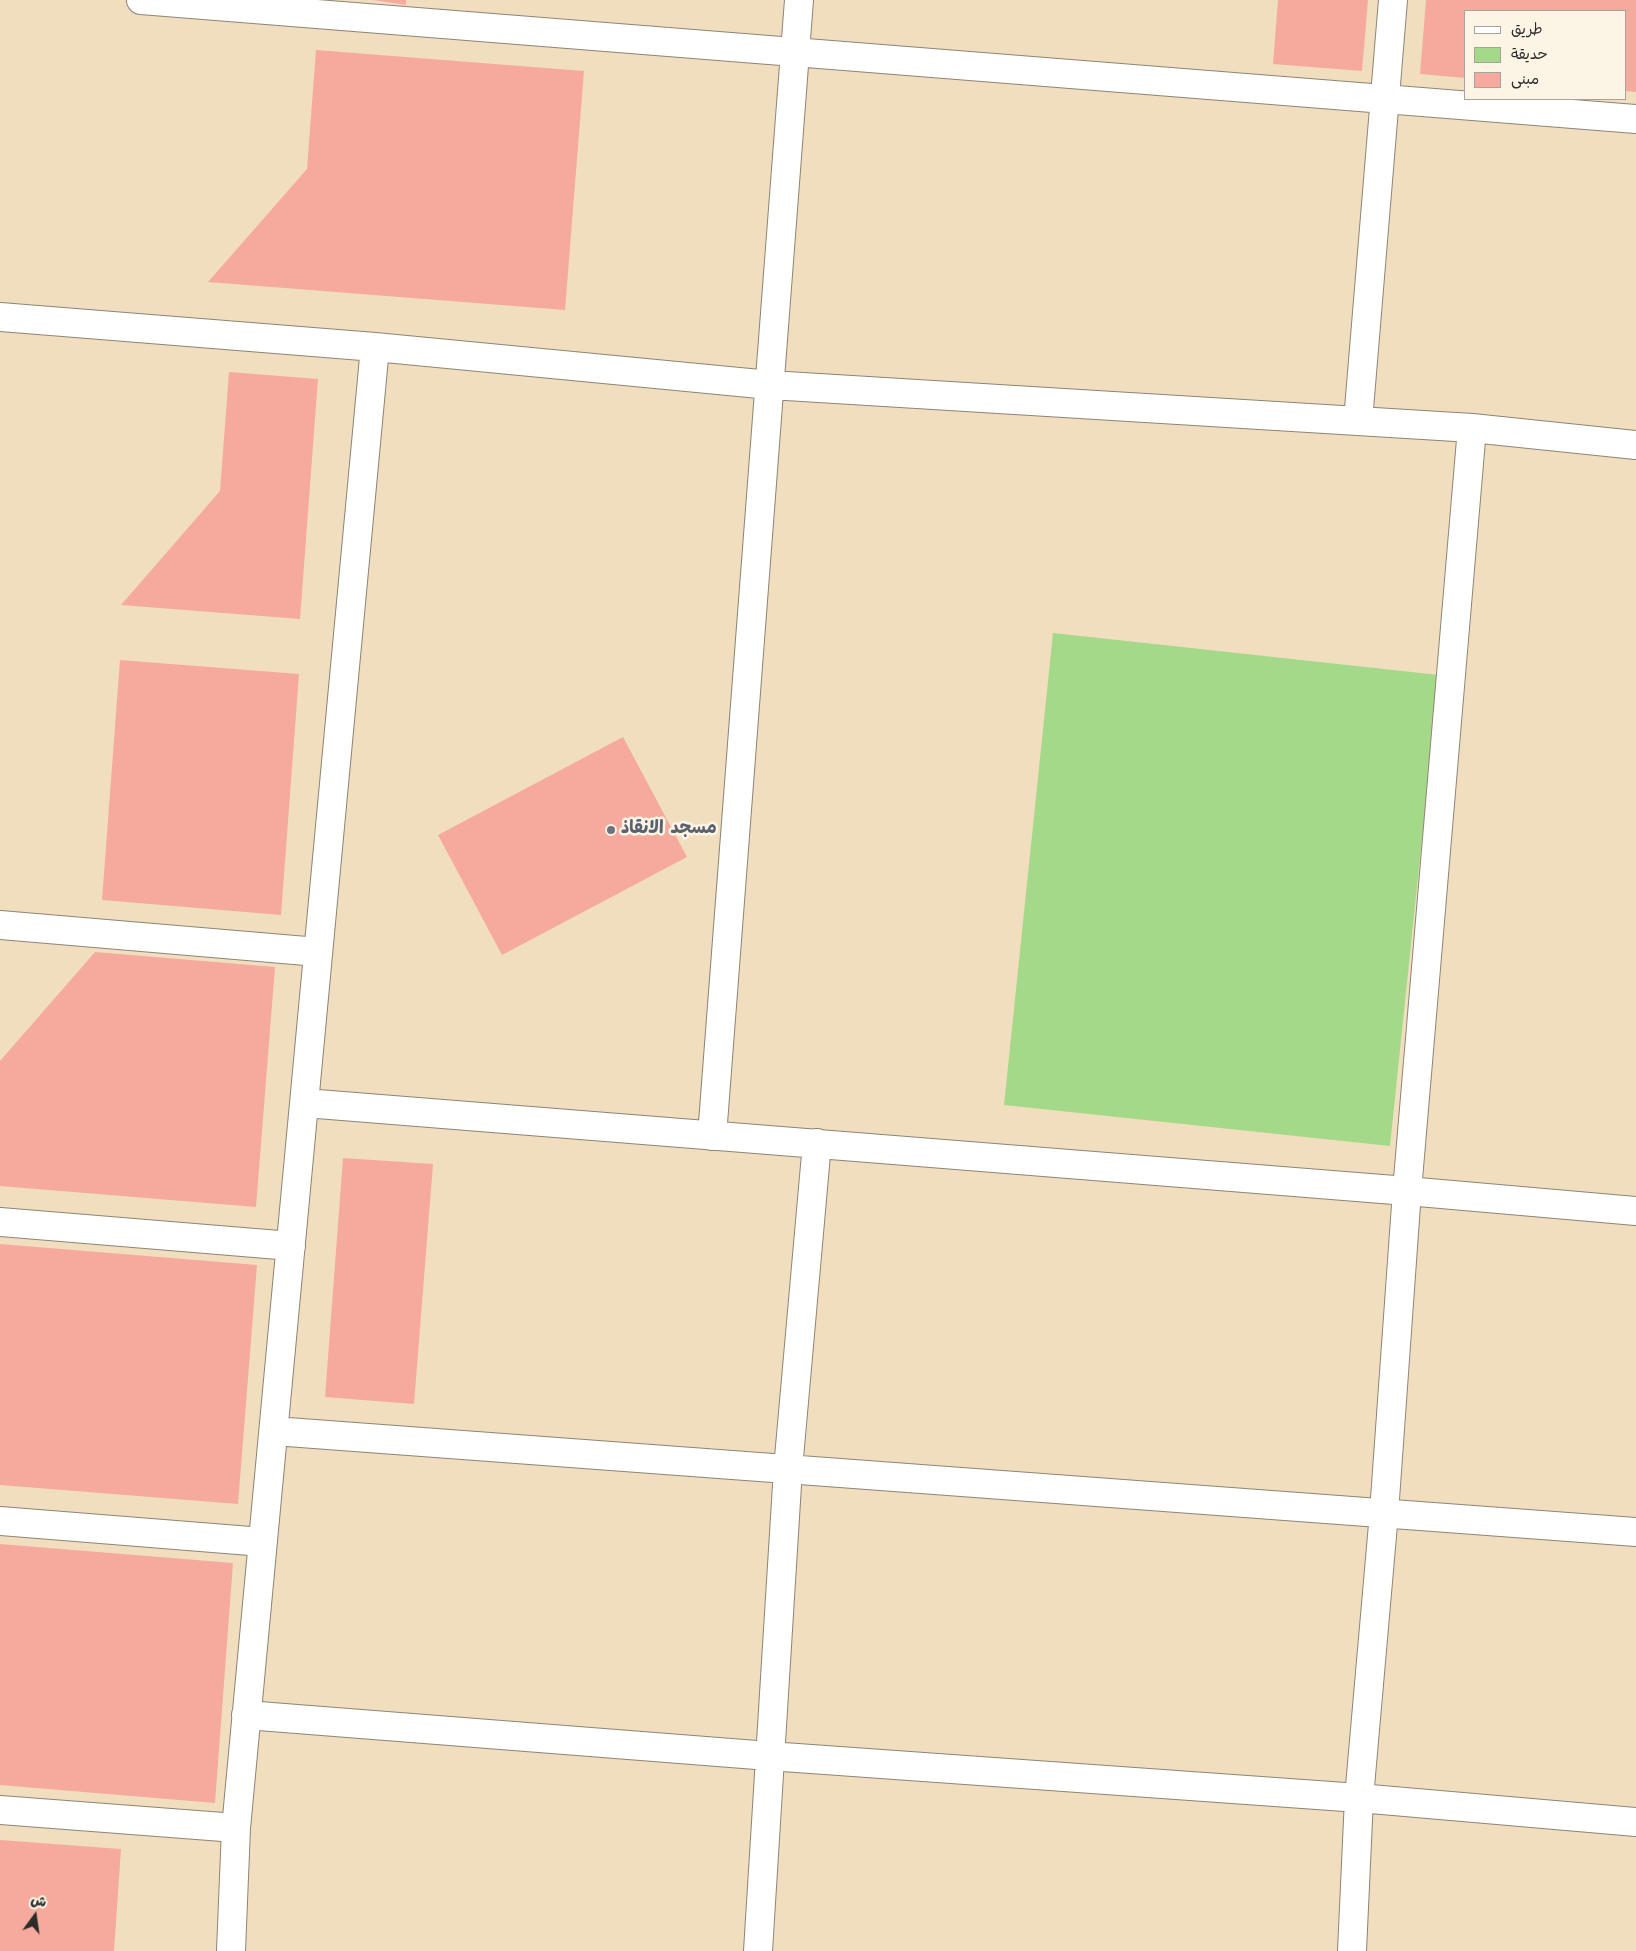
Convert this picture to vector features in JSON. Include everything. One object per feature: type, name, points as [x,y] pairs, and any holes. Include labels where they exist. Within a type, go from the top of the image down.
[{"type":"street","points":[[140,0],[1636,119]]},
{"type":"street","points":[[712,1136],[799,0]]},
{"type":"street","points":[[1358,421],[1393,0]]},
{"type":"street","points":[[0,317],[375,347],[770,385],[1472,428],[1636,446]]},
{"type":"street","points":[[231,1951],[236,1828],[246,1715],[375,347]]},
{"type":"street","points":[[1352,1951],[1359,1798],[1472,428]]},
{"type":"street","points":[[0,925],[318,952]]},
{"type":"street","points":[[305,1103],[712,1136],[816,1142],[1636,1211]]},
{"type":"street","points":[[758,1951],[788,1469],[816,1142]]},
{"type":"street","points":[[0,1222],[291,1246]]},
{"type":"street","points":[[274,1431],[1636,1532]]},
{"type":"street","points":[[0,1521],[263,1542]]},
{"type":"street","points":[[246,1715],[769,1756],[1359,1798],[1636,1822]]},
{"type":"street","points":[[0,1810],[236,1828]]},
{"type":"green space","points":[[1053,633],[1439,675],[1390,1146],[1004,1105]]},
{"type":"building","points":[[373,0],[406,0],[406,5]]},
{"type":"building","points":[[1278,0],[1368,0],[1362,71],[1273,64]]},
{"type":"building","points":[[1426,0],[1636,0],[1636,92],[1626,91],[1626,10],[1464,10],[1464,78],[1420,74]]},
{"type":"building","points":[[316,50],[584,71],[565,310],[208,282],[307,169]]},
{"type":"building","points":[[229,372],[318,379],[300,619],[121,605],[220,491]]},
{"type":"building","points":[[120,660],[299,674],[281,915],[102,900]]},
{"type":"building","points":[[623,737],[687,857],[502,955],[438,835]]},
{"type":"building","points":[[95,952],[275,967],[256,1207],[0,1186],[0,1061]]},
{"type":"building","points":[[343,1158],[433,1164],[414,1404],[325,1397]]},
{"type":"building","points":[[0,1244],[257,1265],[238,1504],[0,1485]]},
{"type":"building","points":[[0,1544],[233,1563],[215,1803],[0,1785]]},
{"type":"building","points":[[0,1840],[121,1849],[114,1951],[0,1951]]},
{"type":"place","name":"مسجد الانقاذ","points":[[611,830]]}]
